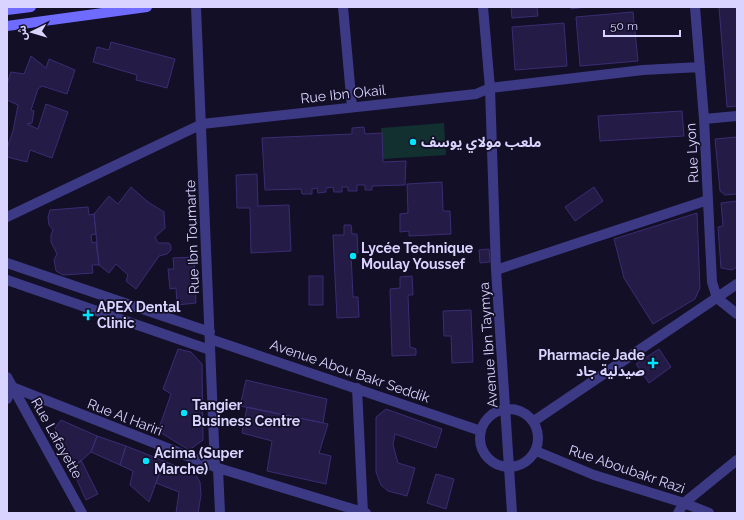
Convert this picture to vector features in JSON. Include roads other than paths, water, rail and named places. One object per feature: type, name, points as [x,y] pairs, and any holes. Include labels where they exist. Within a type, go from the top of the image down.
[{"type":"main road","points":[[7,10],[31,7]]},
{"type":"main road","points":[[7,26],[147,7]]},
{"type":"street","name":"Rue Ibn Toumarte","points":[[196,7],[202,124],[210,350],[220,513]]},
{"type":"street","points":[[343,7],[352,107]]},
{"type":"street","name":"Avenue Ibn Taymya","points":[[483,7],[490,88],[496,270],[512,513]]},
{"type":"street","name":"Rue Lyon","points":[[695,7],[704,119],[712,282],[717,298]]},
{"type":"street","name":"Rue Ibn Okail","points":[[7,217],[202,124],[476,94],[490,88],[643,70],[700,67]]},
{"type":"street","points":[[704,119],[737,116]]},
{"type":"street","points":[[496,270],[708,200]]},
{"type":"street","name":"Avenue Abou Bakr Seddik","points":[[7,263],[481,431]]},
{"type":"street","points":[[7,280],[210,350]]},
{"type":"street","points":[[534,421],[737,284]]},
{"type":"street","points":[[717,298],[737,314]]},
{"type":"street","name":"Rue Lafayette","points":[[7,378],[82,513]]},
{"type":"street","points":[[7,399],[12,388]]},
{"type":"street","name":"Rue Al Hariri","points":[[12,388],[216,467],[364,513]]},
{"type":"street","points":[[357,388],[364,513]]},
{"type":"street","points":[[506,408],[517,409],[527,414],[534,421],[538,431],[536,451],[525,463],[510,467],[501,466],[492,462],[486,456],[481,447],[481,431],[485,421],[490,415],[506,408]]},
{"type":"street","name":"Rue Aboubakr Razi","points":[[536,451],[594,475],[684,503],[709,513]]},
{"type":"street","points":[[678,513],[684,503],[737,460]]},
{"type":"place","name":"ملعب مولاي يوسف","points":[[413,142]]},
{"type":"place","name":"Lycée Technique Moulay Youssef","points":[[353,256]]},
{"type":"place","name":"APEX Dental Clinic","points":[[88,315]]},
{"type":"place","name":"Pharmacie Jade صيدلية جاد","points":[[653,363]]},
{"type":"place","name":"Tangier Business Centre","points":[[184,413]]},
{"type":"place","name":"Acima (Super Marche)","points":[[146,461]]}]
